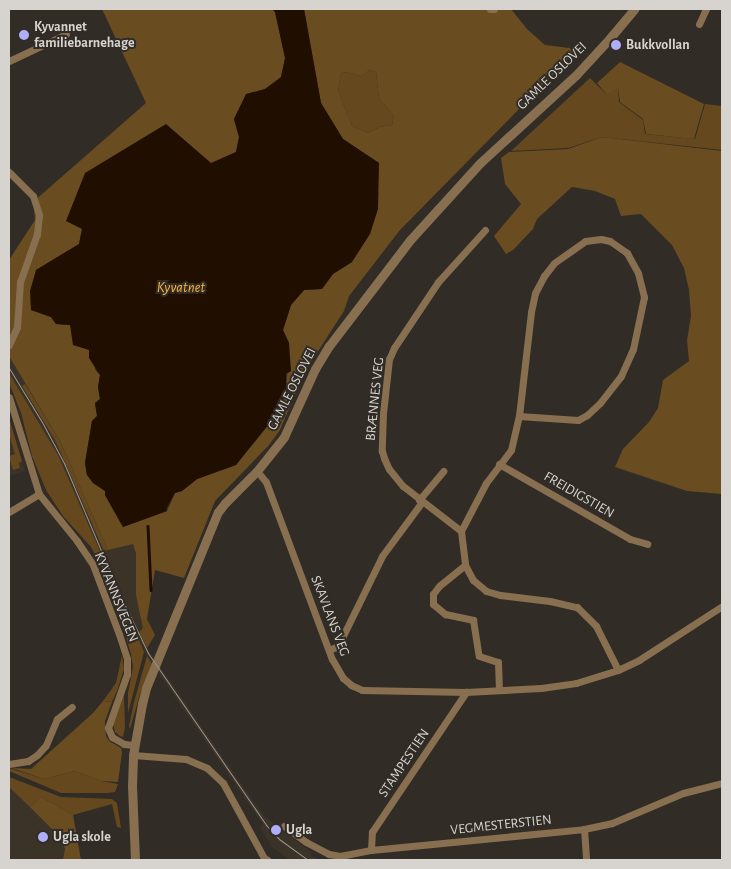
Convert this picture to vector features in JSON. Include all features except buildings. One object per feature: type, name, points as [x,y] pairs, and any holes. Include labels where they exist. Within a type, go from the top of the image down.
[{"type":"street","name":"GAMLE OSLOVEI","points":[[135,860],[132,786],[134,750],[146,688],[218,512],[225,502],[257,472],[284,438],[315,369],[329,346],[410,240],[480,163],[576,75],[634,9]]},
{"type":"street","points":[[699,24],[706,9]]},
{"type":"street","points":[[9,61],[66,34]]},
{"type":"street","points":[[9,172],[33,196],[39,215],[37,234],[20,282],[17,327],[9,344]]},
{"type":"street","name":"BRÆNNES VEG","points":[[461,531],[420,501],[394,476],[382,451],[383,413],[390,359],[403,331],[438,282],[485,230]]},
{"type":"street","points":[[519,416],[578,420],[587,415],[600,403],[620,376],[633,349],[644,297],[638,273],[627,253],[610,241],[601,239],[585,241],[568,251],[554,263],[535,293],[519,416],[511,450],[486,482],[461,531],[465,565],[473,580],[486,591],[577,607],[596,626],[618,670]]},
{"type":"street","name":"KYVANNSVEGEN","points":[[9,397],[40,494],[92,566],[119,634],[127,659],[127,674],[108,728],[112,738],[134,750]]},
{"type":"street","name":"FREIDIGSTIEN","points":[[499,464],[630,539],[647,544]]},
{"type":"street","points":[[329,650],[338,646],[382,556],[443,471]]},
{"type":"street","name":"SKAVLANS VEG","points":[[257,472],[266,482],[329,650],[343,678],[362,690],[466,692],[541,688],[576,683],[618,670],[639,660],[722,606]]},
{"type":"street","points":[[9,512],[40,494]]},
{"type":"street","points":[[465,565],[439,586],[433,594],[433,604],[445,614],[473,620],[478,656],[498,662],[499,690]]},
{"type":"street","name":"STAMPESTIEN","points":[[371,850],[372,832],[466,692]]},
{"type":"street","points":[[9,764],[28,761],[37,755],[46,745],[57,720],[72,707]]},
{"type":"street","points":[[134,750],[186,759],[207,768],[223,784],[265,859]]},
{"type":"street","name":"VEGMESTERSTIEN","points":[[284,826],[306,842],[329,854],[340,856],[371,850],[584,829],[612,824],[683,793],[722,783]]},
{"type":"street","points":[[584,829],[586,860]]},
{"type":"shaded area","points":[[102,9],[272,9],[275,12],[285,58],[281,78],[265,89],[246,95],[234,119],[239,137],[236,152],[82,229],[79,244],[36,270],[31,310],[51,317],[56,324],[70,325],[89,350],[96,371],[100,375],[98,387],[100,399],[95,403],[97,416],[92,421],[85,463],[87,475],[105,491],[105,495],[123,527],[167,511],[175,493],[182,491],[197,479],[236,465],[286,395],[289,343],[283,330],[291,305],[304,290],[322,289],[333,274],[352,262],[379,163],[343,139],[321,103],[304,9],[511,9],[527,29],[545,45],[578,49],[400,230],[349,296],[344,311],[304,373],[280,430],[269,445],[215,501],[184,578],[155,570],[147,619],[141,619],[136,595],[136,553],[133,544],[108,550],[60,441],[9,356],[9,260],[35,220],[33,202],[146,103]],"holes":[[[370,70],[376,72],[379,98],[394,116],[392,125],[380,127],[368,133],[352,126],[338,91],[341,73],[347,72],[361,76]]]},
{"type":"shaded area","points":[[620,62],[704,104],[694,139],[646,134],[643,119],[620,102],[618,88],[607,95],[597,83]]},
{"type":"shaded area","points":[[370,70],[376,72],[379,98],[394,116],[392,125],[380,127],[368,133],[352,126],[338,91],[341,73],[347,72],[361,76]]},
{"type":"shaded area","points":[[590,78],[607,95],[618,87],[619,102],[643,120],[645,134],[695,139],[705,104],[722,106],[722,150],[602,137],[568,148],[511,151]]},
{"type":"shaded area","points":[[602,137],[722,151],[722,494],[687,491],[615,467],[623,449],[649,422],[658,408],[663,380],[689,361],[687,340],[691,316],[689,290],[684,268],[672,245],[641,214],[621,216],[615,199],[595,191],[572,187],[537,219],[533,229],[513,250],[506,254],[494,236],[521,204],[505,184],[501,158],[509,152],[568,149]]},
{"type":"shaded area","points":[[9,356],[41,409],[108,550],[133,543],[136,553],[136,595],[144,628],[139,632],[147,648],[258,808],[268,819],[311,852],[310,855],[320,860],[290,860],[272,847],[261,829],[262,823],[144,652],[58,455],[9,373]]},
{"type":"shaded area","points":[[9,373],[58,455],[144,652],[128,713],[128,693],[133,667],[131,654],[108,579],[91,547],[63,516],[46,490],[32,456],[21,413],[9,383]]},
{"type":"shaded area","points":[[25,384],[60,441],[108,550],[104,551],[55,440],[22,386]]},
{"type":"shaded area","points":[[9,418],[25,471],[9,476]]},
{"type":"shaded area","points":[[9,418],[22,461],[19,463],[20,468],[13,470],[9,456],[15,454],[9,434]]},
{"type":"shaded area","points":[[141,619],[147,619],[155,635],[147,648],[139,632],[143,628]]},
{"type":"shaded area","points":[[122,655],[124,669],[117,691],[112,702],[103,701],[116,683]]},
{"type":"shaded area","points":[[147,656],[152,664],[140,694],[130,729],[134,702]]},
{"type":"shaded area","points":[[124,696],[125,727],[123,737],[115,732],[113,724]]},
{"type":"shaded area","points":[[103,701],[112,702],[105,721],[106,736],[109,741],[121,748],[122,752],[118,782],[101,781],[75,771],[44,779],[12,768],[31,769],[93,713]]},
{"type":"shaded area","points":[[9,768],[44,779],[75,771],[101,781],[118,784],[115,792],[61,793],[9,771]]},
{"type":"shaded area","points":[[9,777],[61,797],[112,799],[117,803],[121,828],[117,827],[112,804],[73,815],[41,797],[30,807],[9,787]]},
{"type":"shaded area","name":"Ugla skole","points":[[9,779],[73,815],[81,860],[9,860]]},
{"type":"shaded area","points":[[41,797],[73,815],[81,860],[63,860],[65,849],[63,840],[30,807]]},
{"type":"water","name":"Kyvatnet","points":[[272,9],[304,9],[321,103],[343,139],[379,163],[378,209],[370,234],[352,262],[333,274],[322,289],[304,290],[291,305],[283,330],[289,343],[291,371],[286,374],[286,395],[270,423],[236,465],[197,479],[182,491],[175,493],[166,509],[167,511],[123,527],[105,495],[105,491],[93,483],[87,475],[85,463],[92,421],[97,416],[95,403],[100,399],[98,387],[100,375],[89,358],[89,350],[73,345],[70,325],[56,324],[51,317],[31,310],[30,291],[36,270],[79,244],[82,229],[66,221],[85,173],[166,124],[211,163],[236,152],[239,137],[234,119],[246,94],[265,89],[281,77],[285,58],[275,12]]},
{"type":"waterway","points":[[148,526],[151,590]]},
{"type":"tram line","points":[[9,368],[42,422],[64,463],[119,593],[148,653],[266,825],[279,839],[308,860]]},
{"type":"place","name":"Kyvannet familiebarnehage","points":[[24,35]]},
{"type":"place","name":"Bukkvollan","points":[[616,45]]},
{"type":"place","name":"Ugla","points":[[276,830]]},
{"type":"place","name":"Ugla skole","points":[[43,837]]}]
